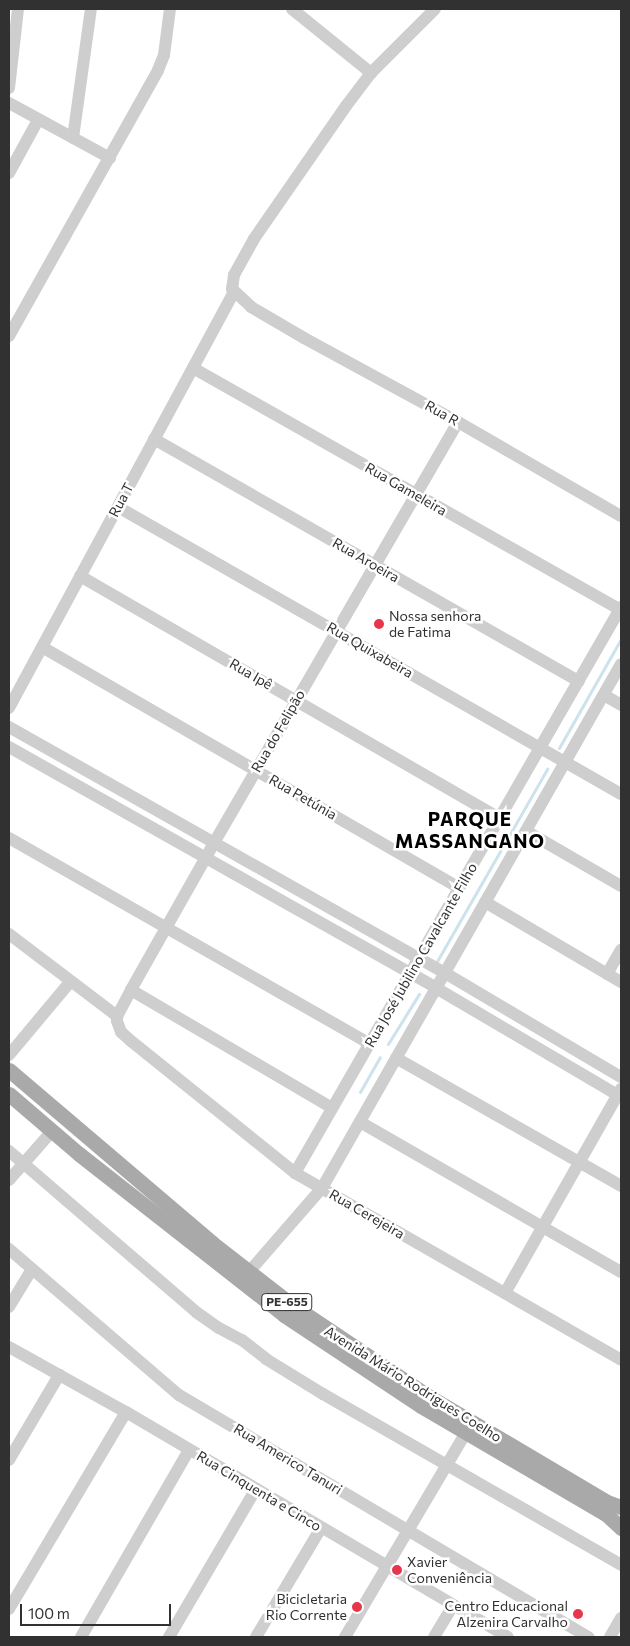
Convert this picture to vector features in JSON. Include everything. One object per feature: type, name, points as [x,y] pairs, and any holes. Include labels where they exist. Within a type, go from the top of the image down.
[{"type":"main road","name":"Avenida Mário Rodrigues Coelho","points":[[9,1070],[248,1273],[307,1316],[428,1396],[601,1498],[621,1507]]},
{"type":"main road","name":"Avenida Mário Rodrigues Coelho","points":[[9,1094],[52,1131],[284,1315],[465,1434],[606,1514],[621,1528]]},
{"type":"street","points":[[9,88],[18,9]]},
{"type":"street","points":[[73,138],[91,9]]},
{"type":"street","points":[[9,336],[110,158],[164,55],[170,9]]},
{"type":"street","points":[[292,9],[371,73]]},
{"type":"street","name":"Rua T","points":[[9,708],[234,292],[232,284],[234,275],[254,239],[310,156],[371,73],[435,9]]},
{"type":"street","points":[[9,103],[110,158]]},
{"type":"street","points":[[9,173],[38,120]]},
{"type":"street","name":"Rua R","points":[[234,292],[262,313],[458,422],[621,516]]},
{"type":"street","name":"Rua Gameleira","points":[[192,368],[620,609]]},
{"type":"street","name":"Rua do Felipão","points":[[117,1016],[374,564],[458,422]]},
{"type":"street","name":"Rua Aroeira","points":[[154,440],[579,681]]},
{"type":"street","name":"Rua Quixabeira","points":[[118,507],[621,794]]},
{"type":"street","name":"Rua Ipê","points":[[80,576],[500,818]]},
{"type":"street","name":"Rua José Jubilino Cavalcante Filho","points":[[295,1173],[620,609]]},
{"type":"street","name":"Rua Petúnia","points":[[42,647],[460,888]]},
{"type":"street","points":[[248,1273],[322,1188],[621,664]]},
{"type":"street","points":[[604,695],[621,705]]},
{"type":"street","points":[[9,726],[445,973],[621,1077]]},
{"type":"street","points":[[25,736],[11,754],[410,973],[620,1094],[578,1162],[505,1293]]},
{"type":"street","points":[[526,831],[621,886]]},
{"type":"street","points":[[9,838],[370,1044]]},
{"type":"street","points":[[485,902],[621,982]]},
{"type":"street","points":[[9,934],[117,1016]]},
{"type":"street","points":[[607,974],[621,950]]},
{"type":"street","points":[[9,1055],[70,982]]},
{"type":"street","points":[[131,990],[332,1108]]},
{"type":"street","name":"Rua Cerejeira","points":[[117,1016],[119,1028],[131,1042],[295,1173],[621,1360]]},
{"type":"street","points":[[396,1058],[621,1186]]},
{"type":"street","points":[[360,1122],[621,1272]]},
{"type":"street","points":[[9,1180],[52,1131]]},
{"type":"street","points":[[9,1151],[196,1312],[219,1328],[242,1340],[266,1358],[323,1394],[447,1463],[621,1565]]},
{"type":"street","name":"Rua Americo Tanuri","points":[[9,1249],[179,1395],[590,1637]]},
{"type":"street","points":[[9,1307],[32,1269]]},
{"type":"street","name":"Rua Cinquenta e Cinco","points":[[9,1347],[126,1412],[508,1637]]},
{"type":"street","points":[[9,1460],[59,1375]]},
{"type":"street","points":[[9,1609],[126,1412]]},
{"type":"street","points":[[345,1637],[465,1434]]},
{"type":"street","points":[[81,1637],[189,1450]]},
{"type":"street","points":[[169,1637],[256,1489]]},
{"type":"street","points":[[256,1637],[321,1528]]},
{"type":"street","points":[[434,1637],[452,1605]]},
{"type":"street","points":[[610,1637],[621,1618]]},
{"type":"waterway","points":[[559,748],[621,639]]},
{"type":"waterway","points":[[436,963],[547,769]]},
{"type":"waterway","points":[[388,1044],[419,994]]},
{"type":"waterway","points":[[360,1092],[380,1057]]},
{"type":"place","name":"Nossa senhora de Fatima","points":[[379,624]]},
{"type":"place","name":"Xavier Conveniência","points":[[397,1570]]},
{"type":"place","name":"Bicicletaria Rio Corrente","points":[[357,1607]]},
{"type":"place","name":"Centro Educacional Alzenira Carvalho","points":[[578,1614]]},
{"type":"district","name":"PARQUE MASSANGANO","points":[[470,830]]}]
